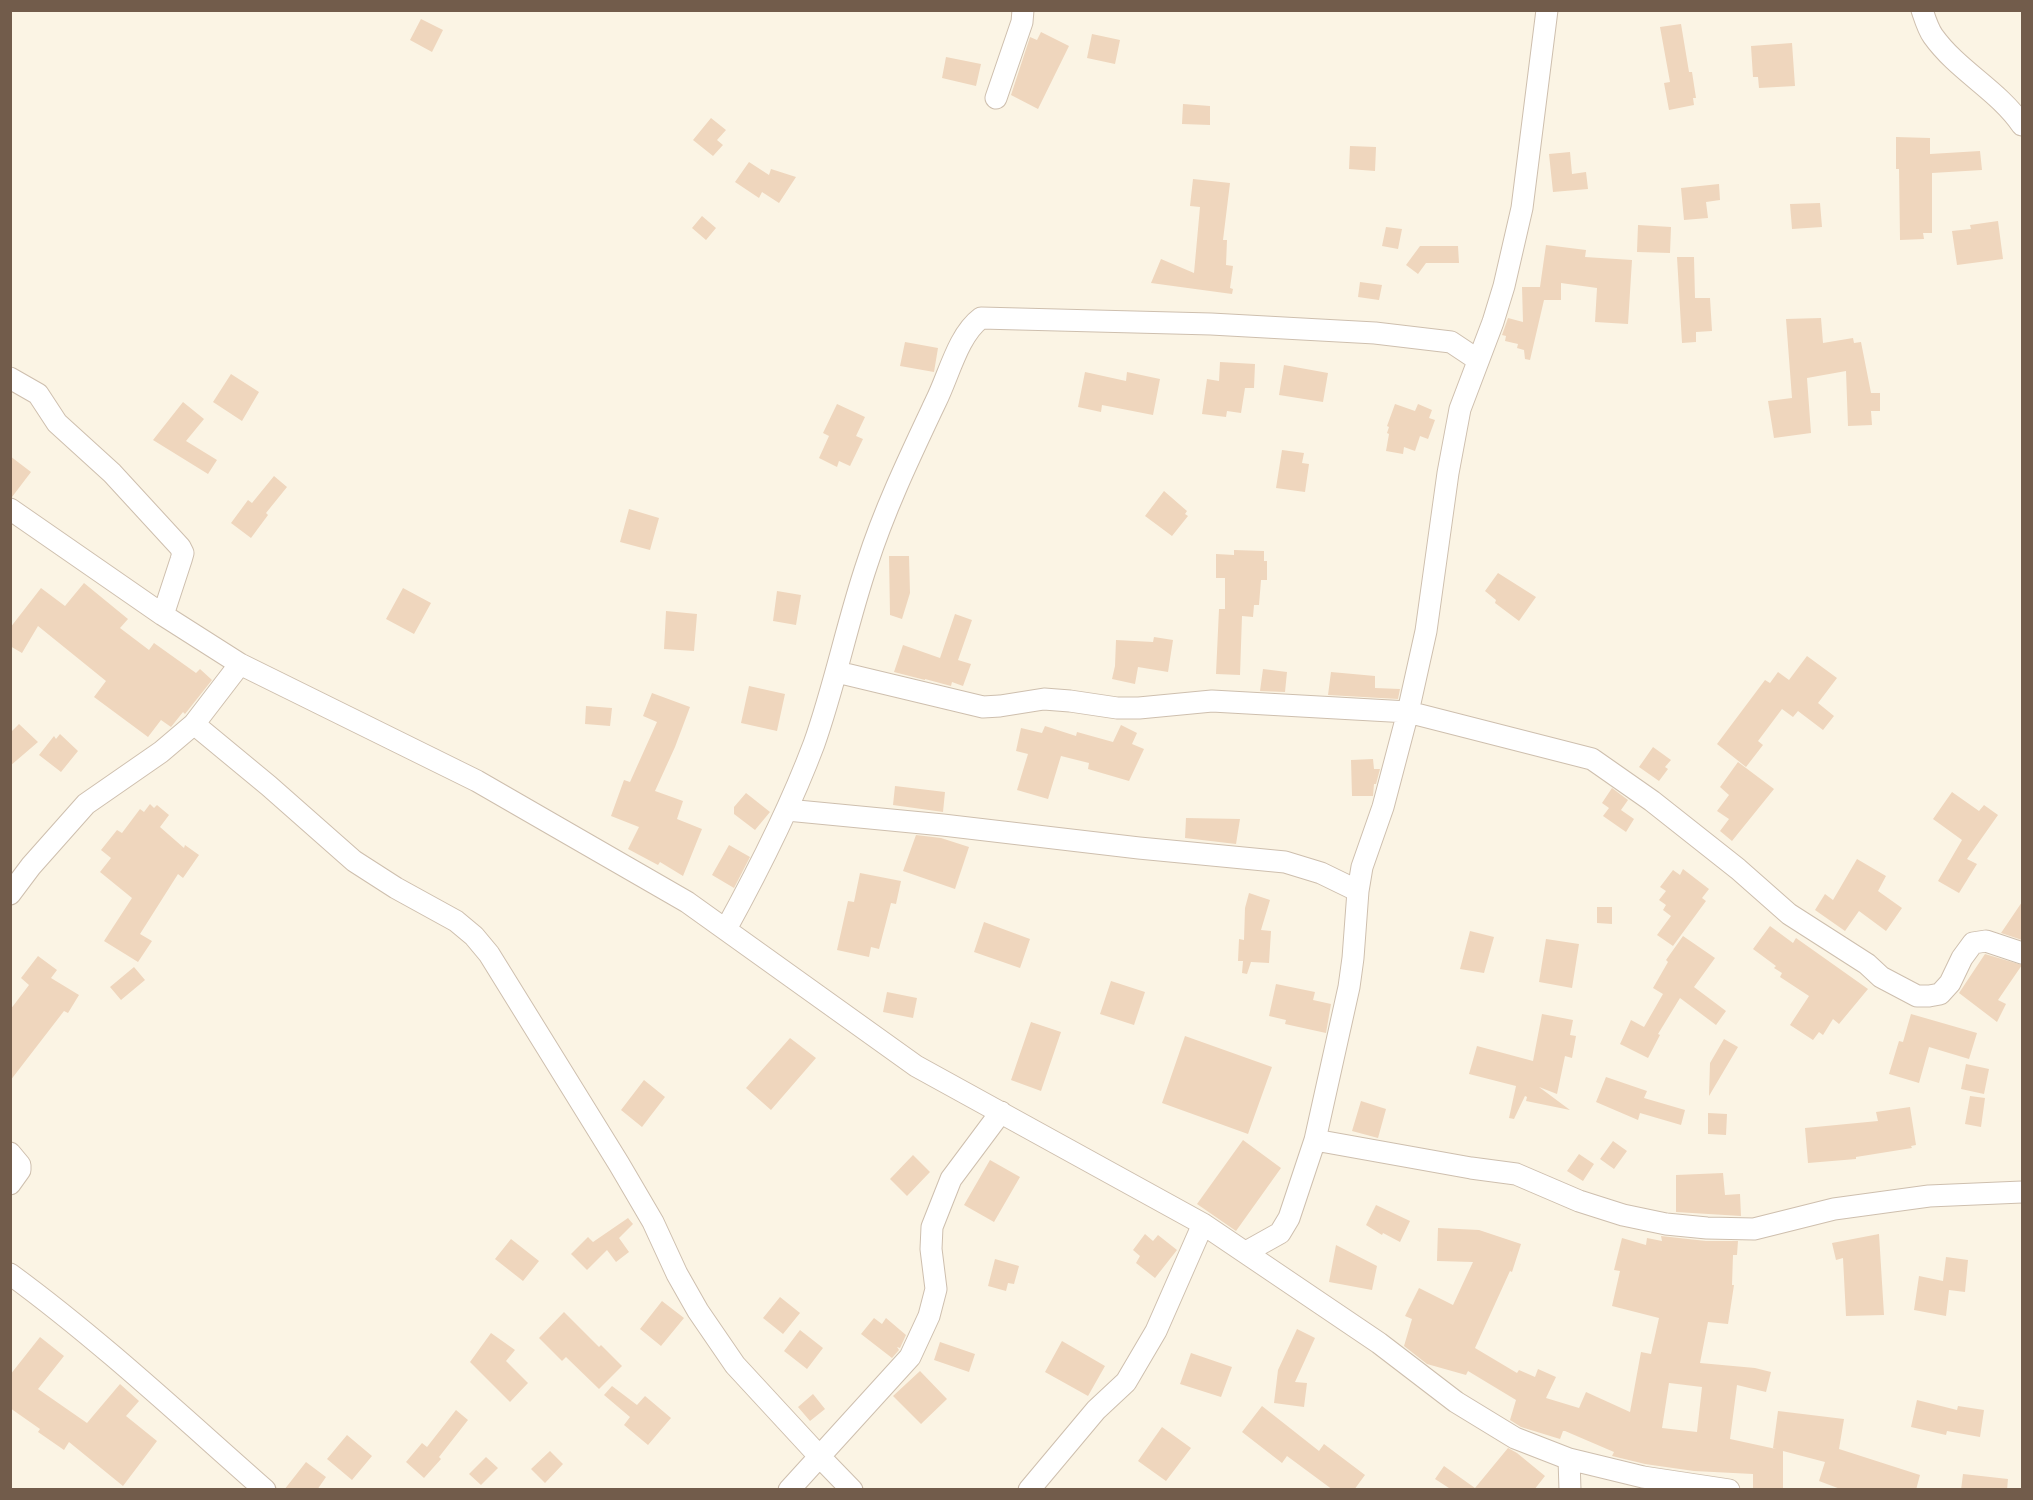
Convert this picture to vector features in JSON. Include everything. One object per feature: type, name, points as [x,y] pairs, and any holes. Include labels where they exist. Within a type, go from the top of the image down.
[{"type":"street","points":[[996,98],[1022,22],[1023,10]]},
{"type":"street","points":[[1246,1252],[1280,1233],[1289,1218],[1315,1140],[1349,987],[1362,867],[1383,807],[1408,712],[1426,630],[1460,409],[1493,322],[1522,208],[1547,10]]},
{"type":"street","points":[[1922,10],[1932,35],[1960,67],[2013,111],[2022,125]]},
{"type":"street","points":[[726,929],[787,810],[814,743],[837,672],[867,564],[912,448],[973,324],[981,318],[1200,324],[1375,333],[1451,342],[1478,360]]},
{"type":"street","points":[[10,378],[38,394],[57,423],[112,473],[180,547],[183,553],[182,560],[163,615]]},
{"type":"street","points":[[10,509],[163,615],[240,664],[477,781],[687,902],[916,1066],[1203,1224],[1379,1343],[1456,1402],[1515,1438],[1569,1459],[1643,1477],[1729,1490]]},
{"type":"street","points":[[10,894],[31,866],[86,804],[161,752],[194,724],[240,664]]},
{"type":"street","points":[[837,672],[983,706],[1000,706],[1044,699],[1123,708],[1212,701],[1408,712],[1592,759],[1653,801],[1738,869],[1789,914],[1867,964],[1881,977],[1917,996],[1940,994],[1973,944],[1986,941],[2022,953]]},
{"type":"street","points":[[194,724],[354,861],[389,884],[456,921],[474,936],[489,954],[619,1164],[653,1222],[677,1274],[698,1311],[735,1365],[852,1490]]},
{"type":"street","points":[[787,810],[1285,862],[1321,873],[1358,891]]},
{"type":"street","points":[[789,1490],[910,1357],[929,1316],[936,1289],[931,1249],[932,1227],[951,1179],[1001,1112]]},
{"type":"street","points":[[1315,1140],[1516,1174],[1579,1201],[1623,1215],[1666,1224],[1707,1228],[1754,1229],[1834,1209],[1929,1196],[2022,1192]]},
{"type":"street","points":[[10,1154],[20,1165],[20,1170],[10,1184]]},
{"type":"street","points":[[1029,1490],[1096,1410],[1126,1382],[1155,1331],[1203,1224]]},
{"type":"street","points":[[10,1274],[108,1351],[265,1490]]},
{"type":"street","points":[[1569,1459],[1570,1490]]},
{"type":"building","points":[[421,19],[443,30],[432,52],[410,40]]},
{"type":"building","points":[[1681,24],[1696,98],[1693,98],[1694,105],[1669,110],[1664,83],[1670,82],[1660,27]]},
{"type":"building","points":[[1041,32],[1069,46],[1038,109],[1011,95],[1030,37],[1037,40]]},
{"type":"building","points":[[1092,34],[1120,40],[1115,64],[1087,58]]},
{"type":"building","points":[[1792,43],[1795,86],[1759,88],[1758,77],[1753,77],[1751,46]]},
{"type":"building","points":[[946,57],[981,64],[976,86],[942,78]]},
{"type":"building","points":[[1183,104],[1210,106],[1210,125],[1182,124]]},
{"type":"building","points":[[711,118],[726,130],[717,140],[723,145],[713,156],[693,140]]},
{"type":"building","points":[[1896,137],[1930,138],[1930,154],[1980,151],[1982,170],[1932,173],[1932,233],[1923,233],[1924,239],[1900,240]]},
{"type":"building","points":[[1350,146],[1376,147],[1375,171],[1349,169]]},
{"type":"building","points":[[1570,152],[1572,174],[1586,172],[1588,189],[1553,192],[1549,154]]},
{"type":"building","points":[[749,162],[769,175],[771,169],[796,177],[779,203],[762,192],[759,198],[735,182]]},
{"type":"building","points":[[1193,179],[1230,183],[1223,240],[1227,240],[1226,265],[1233,266],[1230,288],[1233,289],[1232,294],[1151,283],[1161,259],[1194,273],[1200,207],[1190,206]]},
{"type":"building","points":[[1719,184],[1720,200],[1706,202],[1708,218],[1684,220],[1681,188]]},
{"type":"building","points":[[1820,203],[1822,227],[1792,229],[1790,204]]},
{"type":"building","points":[[702,216],[716,228],[706,240],[692,228]]},
{"type":"building","points":[[1998,221],[2003,259],[1957,265],[1952,231],[1971,229],[1970,225]]},
{"type":"building","points":[[1638,225],[1671,227],[1670,253],[1637,252]]},
{"type":"building","points":[[1386,227],[1402,229],[1398,249],[1382,246]]},
{"type":"building","points":[[1546,245],[1586,250],[1585,257],[1632,260],[1628,324],[1595,322],[1597,288],[1561,283],[1561,300],[1544,300],[1530,360],[1525,359],[1524,350],[1517,348],[1518,344],[1505,341],[1506,336],[1502,335],[1508,318],[1523,322],[1522,287],[1540,287]]},
{"type":"building","points":[[1420,246],[1458,246],[1459,263],[1426,263],[1418,274],[1406,265]]},
{"type":"building","points":[[1677,257],[1694,257],[1695,298],[1710,298],[1712,331],[1696,332],[1696,342],[1682,343]]},
{"type":"building","points":[[1360,282],[1382,285],[1379,300],[1358,297]]},
{"type":"building","points":[[1821,318],[1823,343],[1853,338],[1854,343],[1861,342],[1871,393],[1880,393],[1880,411],[1871,411],[1872,425],[1848,426],[1846,371],[1807,378],[1811,433],[1774,438],[1768,401],[1792,398],[1786,319]]},
{"type":"building","points":[[905,342],[938,348],[934,372],[900,366]]},
{"type":"building","points":[[1220,362],[1255,364],[1254,388],[1245,388],[1241,413],[1227,411],[1226,417],[1202,414],[1207,379],[1219,381]]},
{"type":"building","points":[[1284,365],[1328,373],[1323,402],[1279,395]]},
{"type":"building","points":[[1085,372],[1126,381],[1127,372],[1160,379],[1153,415],[1102,405],[1101,412],[1078,407]]},
{"type":"building","points":[[231,374],[259,392],[242,421],[213,402]]},
{"type":"building","points":[[183,402],[204,419],[186,441],[217,460],[208,474],[153,440]]},
{"type":"building","points":[[837,404],[865,417],[856,436],[863,439],[850,466],[839,461],[837,467],[819,458],[829,436],[823,433]]},
{"type":"building","points":[[1395,404],[1415,411],[1418,404],[1432,410],[1429,418],[1435,420],[1428,439],[1420,436],[1415,451],[1404,447],[1403,454],[1386,451],[1389,434],[1387,426]]},
{"type":"building","points":[[1282,450],[1304,453],[1302,463],[1309,464],[1305,492],[1276,488]]},
{"type":"building","points":[[10,456],[31,472],[12,497],[10,496]]},
{"type":"building","points":[[274,476],[287,487],[266,513],[268,515],[251,538],[231,523],[248,500],[252,503]]},
{"type":"building","points":[[1164,491],[1187,511],[1185,514],[1188,516],[1172,536],[1145,516]]},
{"type":"building","points":[[629,509],[659,518],[650,550],[620,542]]},
{"type":"building","points":[[1234,550],[1264,551],[1264,561],[1267,561],[1267,580],[1261,580],[1259,605],[1254,605],[1253,617],[1242,616],[1240,675],[1216,674],[1219,609],[1225,609],[1225,578],[1216,578],[1216,554],[1234,555]]},
{"type":"building","points":[[889,556],[909,556],[910,593],[902,619],[890,615]]},
{"type":"building","points":[[1498,573],[1536,597],[1519,621],[1495,603],[1496,600],[1485,591]]},
{"type":"building","points":[[84,583],[128,619],[120,628],[149,650],[154,643],[196,673],[200,669],[212,680],[185,714],[183,712],[171,727],[161,720],[148,737],[94,697],[106,681],[38,626],[22,653],[10,646],[10,628],[41,588],[65,606]]},
{"type":"building","points":[[403,588],[431,603],[414,634],[386,619]]},
{"type":"building","points":[[777,591],[801,595],[796,625],[773,621]]},
{"type":"building","points":[[666,611],[697,614],[694,651],[664,649]]},
{"type":"building","points":[[955,614],[972,620],[958,660],[971,664],[963,686],[952,682],[951,686],[894,672],[903,645],[940,658]]},
{"type":"building","points":[[1154,637],[1173,640],[1168,672],[1138,667],[1135,684],[1112,679],[1116,640],[1153,642]]},
{"type":"building","points":[[1807,656],[1837,678],[1818,703],[1834,716],[1823,730],[1798,711],[1793,717],[1782,709],[1758,741],[1763,745],[1746,767],[1717,744],[1765,680],[1770,683],[1778,672],[1789,680]]},
{"type":"building","points":[[1263,669],[1287,672],[1285,692],[1260,691]]},
{"type":"building","points":[[1331,672],[1375,676],[1375,688],[1400,689],[1398,699],[1328,695]]},
{"type":"building","points":[[749,686],[785,694],[777,731],[741,723]]},
{"type":"building","points":[[652,693],[690,707],[655,791],[683,801],[677,819],[702,829],[683,876],[660,862],[658,865],[628,849],[639,827],[611,816],[624,780],[630,782],[657,722],[643,716]]},
{"type":"building","points":[[586,706],[612,708],[610,726],[585,724]]},
{"type":"building","points":[[19,724],[38,742],[10,766],[10,733]]},
{"type":"building","points":[[1121,725],[1137,733],[1132,744],[1144,749],[1129,781],[1088,769],[1089,763],[1061,756],[1048,799],[1017,790],[1028,754],[1016,751],[1021,728],[1042,733],[1045,726],[1076,736],[1077,732],[1113,742]]},
{"type":"building","points":[[60,734],[78,751],[61,772],[39,755],[54,736],[56,739]]},
{"type":"building","points":[[1653,747],[1671,760],[1665,767],[1668,769],[1659,781],[1639,767]]},
{"type":"building","points":[[1373,759],[1374,769],[1380,769],[1376,784],[1374,784],[1373,796],[1352,796],[1351,760]]},
{"type":"building","points":[[1738,762],[1774,789],[1732,841],[1720,831],[1729,819],[1717,811],[1729,795],[1720,787]]},
{"type":"building","points":[[895,786],[945,792],[943,812],[893,805]]},
{"type":"building","points":[[1612,788],[1628,800],[1621,810],[1634,819],[1626,832],[1603,816],[1609,808],[1602,803]]},
{"type":"building","points":[[1952,792],[1979,811],[1984,805],[1998,815],[1967,859],[1977,864],[1959,893],[1938,881],[1962,840],[1933,819]]},
{"type":"building","points":[[746,793],[770,812],[755,830],[734,814],[734,807]]},
{"type":"building","points":[[150,804],[154,808],[157,805],[169,815],[160,827],[184,848],[185,845],[199,855],[183,878],[178,874],[140,934],[152,941],[138,962],[104,941],[132,898],[100,872],[111,858],[101,850],[117,830],[122,833],[140,809],[144,812]]},
{"type":"building","points":[[1186,818],[1240,819],[1236,844],[1185,838]]},
{"type":"building","points":[[916,835],[941,838],[969,847],[955,889],[903,871]]},
{"type":"building","points":[[729,845],[750,857],[734,888],[712,875]]},
{"type":"building","points":[[1857,859],[1886,876],[1878,891],[1902,908],[1886,931],[1859,911],[1845,931],[1815,910],[1825,894],[1833,900]]},
{"type":"building","points":[[1683,869],[1709,889],[1702,898],[1706,901],[1673,946],[1657,935],[1671,916],[1663,910],[1666,905],[1659,900],[1666,891],[1660,887],[1673,870],[1680,875]]},
{"type":"building","points":[[860,873],[901,881],[896,904],[891,903],[879,949],[871,947],[869,957],[837,950],[848,901],[854,902]]},
{"type":"building","points":[[1249,893],[1270,900],[1261,930],[1271,931],[1269,963],[1251,962],[1247,974],[1242,973],[1243,961],[1238,961],[1239,939],[1244,940],[1245,908]]},
{"type":"building","points":[[2022,902],[2022,940],[2001,933]]},
{"type":"building","points":[[1597,907],[1612,907],[1612,924],[1597,923]]},
{"type":"building","points":[[984,922],[1030,939],[1020,968],[974,952]]},
{"type":"building","points":[[1770,926],[1793,943],[1796,938],[1868,989],[1839,1024],[1833,1019],[1823,1035],[1819,1032],[1813,1040],[1790,1025],[1809,996],[1780,977],[1782,973],[1774,968],[1776,966],[1753,949]]},
{"type":"building","points":[[1470,931],[1494,937],[1484,973],[1460,969]]},
{"type":"building","points":[[1683,936],[1715,958],[1694,987],[1726,1011],[1716,1025],[1680,998],[1658,1034],[1660,1035],[1648,1058],[1620,1044],[1631,1020],[1644,1027],[1663,994],[1653,988],[1668,962],[1666,960]]},
{"type":"building","points":[[1546,939],[1579,944],[1572,988],[1539,982]]},
{"type":"building","points":[[1985,954],[2022,965],[1998,1000],[2006,1004],[1997,1022],[1959,993]]},
{"type":"building","points":[[38,956],[57,970],[51,978],[79,995],[68,1013],[64,1011],[10,1081],[10,1010],[29,985],[21,978]]},
{"type":"building","points":[[134,967],[145,980],[121,1000],[110,987]]},
{"type":"building","points":[[1111,981],[1145,992],[1134,1025],[1100,1014]]},
{"type":"building","points":[[1276,984],[1315,992],[1313,1000],[1331,1004],[1326,1033],[1285,1024],[1286,1020],[1269,1016]]},
{"type":"building","points":[[887,992],[917,998],[913,1018],[883,1012]]},
{"type":"building","points":[[1542,1014],[1573,1020],[1570,1035],[1576,1036],[1572,1058],[1565,1056],[1557,1094],[1539,1087],[1570,1110],[1526,1101],[1525,1096],[1514,1119],[1509,1118],[1516,1086],[1469,1074],[1477,1046],[1533,1061]]},
{"type":"building","points":[[1911,1014],[1977,1033],[1969,1059],[1929,1047],[1919,1083],[1889,1074],[1899,1041],[1903,1042]]},
{"type":"building","points":[[1031,1022],[1061,1032],[1041,1091],[1011,1080]]},
{"type":"building","points":[[1185,1036],[1272,1067],[1248,1134],[1162,1103]]},
{"type":"building","points":[[790,1038],[816,1058],[771,1110],[746,1088]]},
{"type":"building","points":[[1724,1039],[1738,1047],[1709,1096],[1710,1063]]},
{"type":"building","points":[[1966,1064],[1989,1069],[1984,1094],[1961,1089]]},
{"type":"building","points":[[1606,1077],[1647,1091],[1644,1098],[1685,1110],[1681,1125],[1640,1113],[1638,1120],[1596,1102]]},
{"type":"building","points":[[644,1080],[665,1097],[642,1127],[621,1110]]},
{"type":"building","points":[[1970,1096],[1985,1098],[1981,1127],[1965,1124]]},
{"type":"building","points":[[1361,1101],[1386,1109],[1378,1138],[1352,1131]]},
{"type":"building","points":[[1910,1107],[1916,1145],[1911,1146],[1912,1148],[1856,1157],[1856,1159],[1808,1163],[1805,1128],[1878,1121],[1876,1112]]},
{"type":"building","points":[[1708,1113],[1727,1114],[1726,1135],[1708,1134]]},
{"type":"building","points":[[1243,1140],[1281,1168],[1236,1231],[1197,1204]]},
{"type":"building","points":[[1613,1141],[1627,1151],[1614,1169],[1600,1159]]},
{"type":"building","points":[[1579,1154],[1594,1164],[1583,1181],[1567,1171]]},
{"type":"building","points":[[913,1155],[930,1172],[907,1196],[890,1179]]},
{"type":"building","points":[[990,1160],[1020,1177],[994,1222],[964,1205]]},
{"type":"building","points":[[1723,1173],[1725,1195],[1740,1194],[1741,1216],[1676,1212],[1676,1175]]},
{"type":"building","points":[[1376,1205],[1410,1221],[1400,1242],[1366,1225]]},
{"type":"building","points":[[628,1218],[633,1224],[619,1238],[629,1252],[616,1262],[607,1250],[587,1270],[571,1254],[588,1237],[593,1242]]},
{"type":"building","points":[[1438,1228],[1479,1230],[1521,1244],[1512,1272],[1510,1271],[1475,1348],[1517,1373],[1519,1370],[1535,1377],[1538,1369],[1556,1377],[1546,1398],[1579,1408],[1586,1392],[1630,1412],[1641,1352],[1651,1354],[1659,1318],[1612,1306],[1620,1271],[1614,1270],[1622,1238],[1646,1245],[1647,1238],[1662,1241],[1661,1236],[1706,1241],[1738,1241],[1737,1255],[1733,1255],[1732,1285],[1734,1285],[1728,1324],[1708,1322],[1700,1363],[1755,1368],[1771,1372],[1766,1392],[1737,1385],[1730,1439],[1776,1449],[1773,1448],[1778,1411],[1844,1419],[1839,1449],[1920,1475],[1916,1490],[1843,1490],[1819,1481],[1825,1462],[1783,1451],[1783,1490],[1753,1490],[1753,1474],[1694,1471],[1645,1464],[1612,1456],[1614,1452],[1565,1431],[1560,1439],[1521,1427],[1510,1420],[1516,1400],[1468,1371],[1466,1375],[1427,1364],[1404,1346],[1412,1319],[1405,1316],[1419,1288],[1453,1305],[1473,1262],[1437,1261]],"holes":[[[1669,1383],[1702,1387],[1697,1432],[1662,1428]]]},
{"type":"building","points":[[1145,1234],[1153,1241],[1158,1235],[1177,1250],[1155,1278],[1136,1263],[1140,1256],[1133,1250]]},
{"type":"building","points":[[1879,1234],[1884,1315],[1846,1316],[1843,1258],[1836,1260],[1832,1243]]},
{"type":"building","points":[[511,1239],[539,1261],[523,1281],[495,1259]]},
{"type":"building","points":[[1336,1245],[1377,1266],[1372,1290],[1329,1282]]},
{"type":"building","points":[[1946,1257],[1968,1260],[1965,1292],[1949,1290],[1946,1316],[1914,1310],[1919,1276],[1943,1281]]},
{"type":"building","points":[[995,1259],[1019,1266],[1014,1284],[1008,1283],[1006,1291],[988,1286]]},
{"type":"building","points":[[780,1297],[800,1313],[783,1334],[763,1318]]},
{"type":"building","points":[[662,1301],[684,1318],[661,1346],[640,1329]]},
{"type":"building","points":[[564,1312],[622,1366],[599,1389],[566,1357],[562,1361],[539,1338]]},
{"type":"building","points":[[874,1318],[882,1324],[886,1318],[906,1335],[900,1348],[897,1347],[899,1350],[892,1358],[861,1334]]},
{"type":"building","points":[[1297,1329],[1315,1338],[1295,1382],[1307,1383],[1304,1407],[1274,1403],[1278,1370]]},
{"type":"building","points":[[800,1330],[823,1348],[807,1369],[784,1351]]},
{"type":"building","points":[[491,1333],[515,1350],[506,1361],[528,1383],[510,1402],[470,1362]]},
{"type":"building","points":[[40,1337],[64,1356],[38,1389],[87,1423],[120,1384],[139,1401],[126,1416],[157,1441],[123,1486],[69,1442],[64,1450],[38,1432],[40,1429],[10,1408],[10,1375]]},
{"type":"building","points":[[1062,1341],[1105,1366],[1088,1396],[1045,1372]]},
{"type":"building","points":[[940,1342],[975,1354],[969,1372],[934,1360]]},
{"type":"building","points":[[1191,1353],[1232,1367],[1221,1397],[1180,1384]]},
{"type":"building","points":[[920,1371],[947,1399],[921,1424],[893,1396]]},
{"type":"building","points":[[612,1386],[637,1405],[645,1396],[671,1418],[648,1445],[624,1425],[630,1417],[604,1395]]},
{"type":"building","points":[[813,1394],[825,1409],[810,1421],[798,1407]]},
{"type":"building","points":[[1917,1400],[1957,1410],[1958,1406],[1984,1410],[1980,1437],[1947,1431],[1946,1435],[1911,1427]]},
{"type":"building","points":[[1262,1406],[1319,1451],[1324,1444],[1365,1475],[1354,1490],[1333,1490],[1287,1456],[1282,1463],[1242,1432]]},
{"type":"building","points":[[456,1410],[468,1420],[439,1457],[441,1459],[424,1478],[406,1462],[422,1443],[427,1447]]},
{"type":"building","points":[[1162,1427],[1191,1448],[1166,1481],[1138,1461]]},
{"type":"building","points":[[347,1435],[372,1456],[352,1480],[327,1459]]},
{"type":"building","points":[[1508,1448],[1545,1476],[1534,1490],[1452,1490],[1435,1479],[1444,1466],[1475,1488]]},
{"type":"building","points":[[550,1451],[563,1464],[545,1483],[531,1469]]},
{"type":"building","points":[[486,1457],[498,1468],[481,1485],[469,1474]]},
{"type":"building","points":[[306,1462],[326,1477],[317,1490],[284,1490]]},
{"type":"building","points":[[1963,1474],[2008,1479],[2007,1490],[1961,1490]]}]
